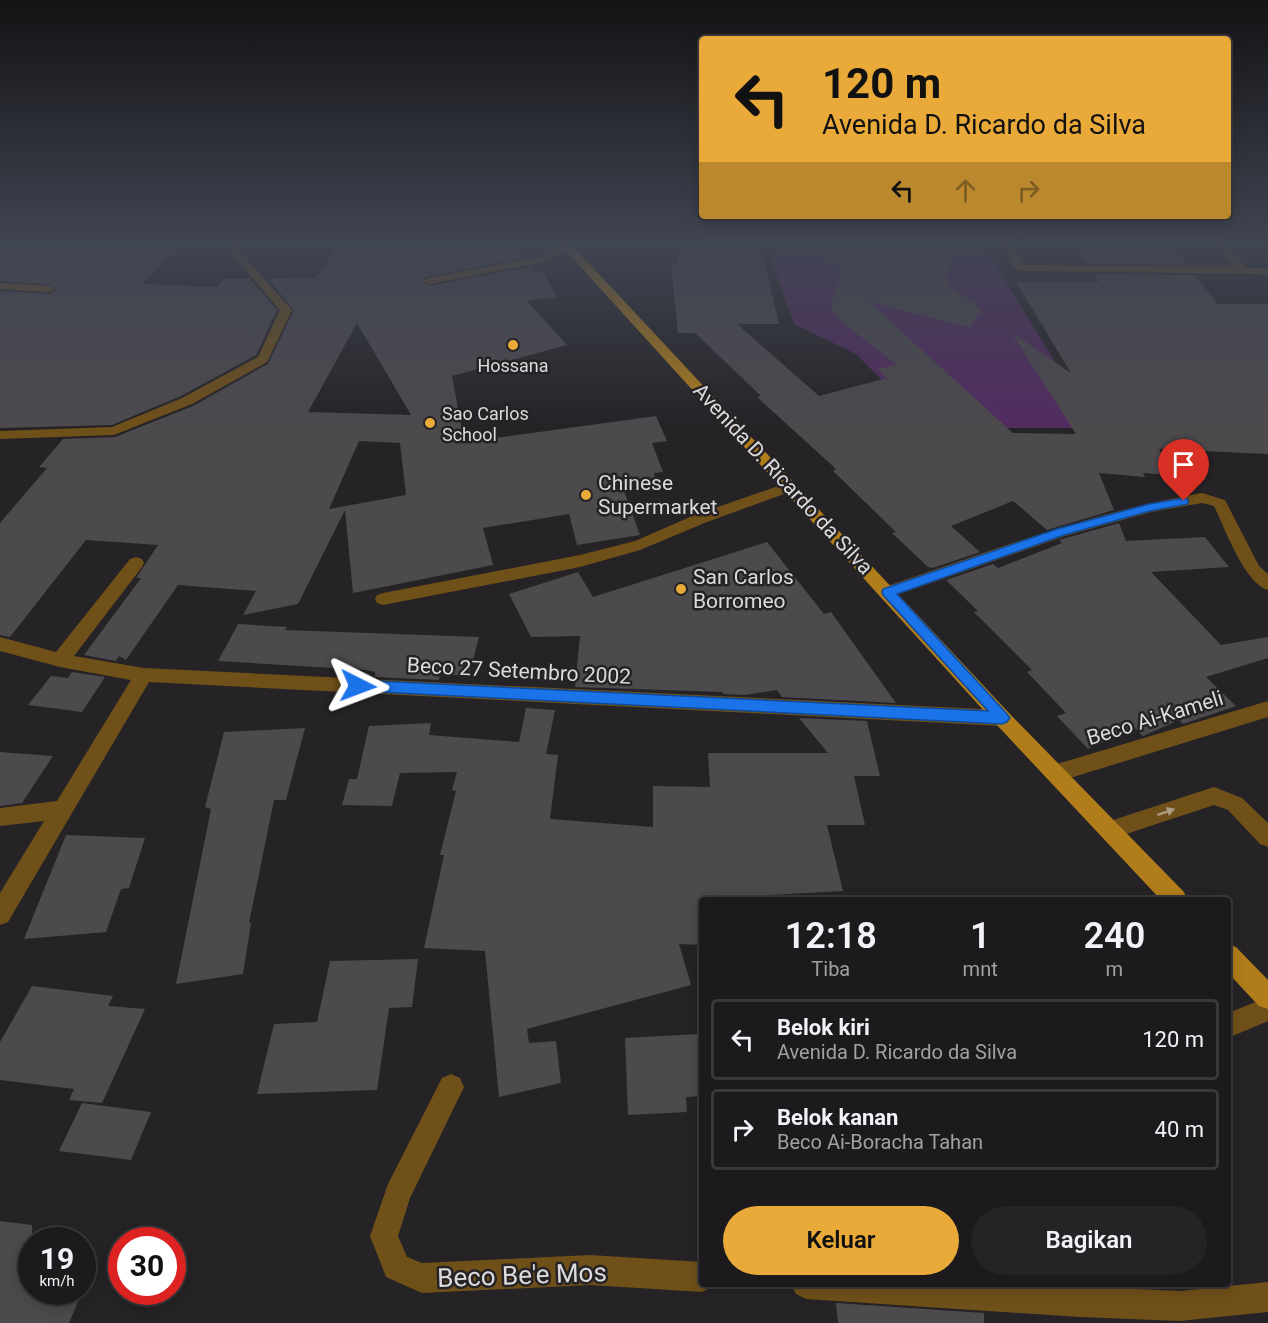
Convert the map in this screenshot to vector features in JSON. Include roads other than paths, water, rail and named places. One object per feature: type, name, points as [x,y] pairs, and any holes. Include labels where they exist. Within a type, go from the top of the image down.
[{"type":"main road","name":"Avenida D. Ricardo da Silva","points":[[620,304],[1002,718],[1057,772],[1173,897]]},
{"type":"main road","points":[[1231,958],[1268,997]]},
{"type":"street","points":[[0,435],[114,431],[186,401],[230,379],[262,359],[286,310],[280,304]]},
{"type":"street","points":[[383,598],[600,556],[640,545],[702,518],[790,487]]},
{"type":"street","points":[[888,592],[1061,532],[1149,507],[1202,498],[1220,503],[1253,569],[1268,584]]},
{"type":"street","points":[[60,660],[136,563]]},
{"type":"street","name":"Beco 27 Setembro 2002","points":[[0,644],[60,660],[144,675],[1002,718]]},
{"type":"street","points":[[0,914],[144,675]]},
{"type":"street","name":"Beco Ai-Kameli","points":[[1057,772],[1268,709]]},
{"type":"street","points":[[1111,831],[1214,796],[1235,804],[1268,837]]},
{"type":"street","points":[[0,817],[62,810]]},
{"type":"street","points":[[1231,1025],[1268,1009]]},
{"type":"street","name":"Beco Be'e Mos","points":[[451,1087],[398,1194],[384,1236],[396,1267],[422,1278],[590,1270],[699,1277]]},
{"type":"street","points":[[852,1287],[1180,1306],[1268,1297]]},
{"type":"place","name":"Hossana","points":[[513,345]]},
{"type":"place","name":"Sao Carlos School","points":[[430,423]]},
{"type":"place","name":"Chinese Supermarket","points":[[586,495]]},
{"type":"place","name":"San Carlos Borromeo","points":[[681,589]]}]
